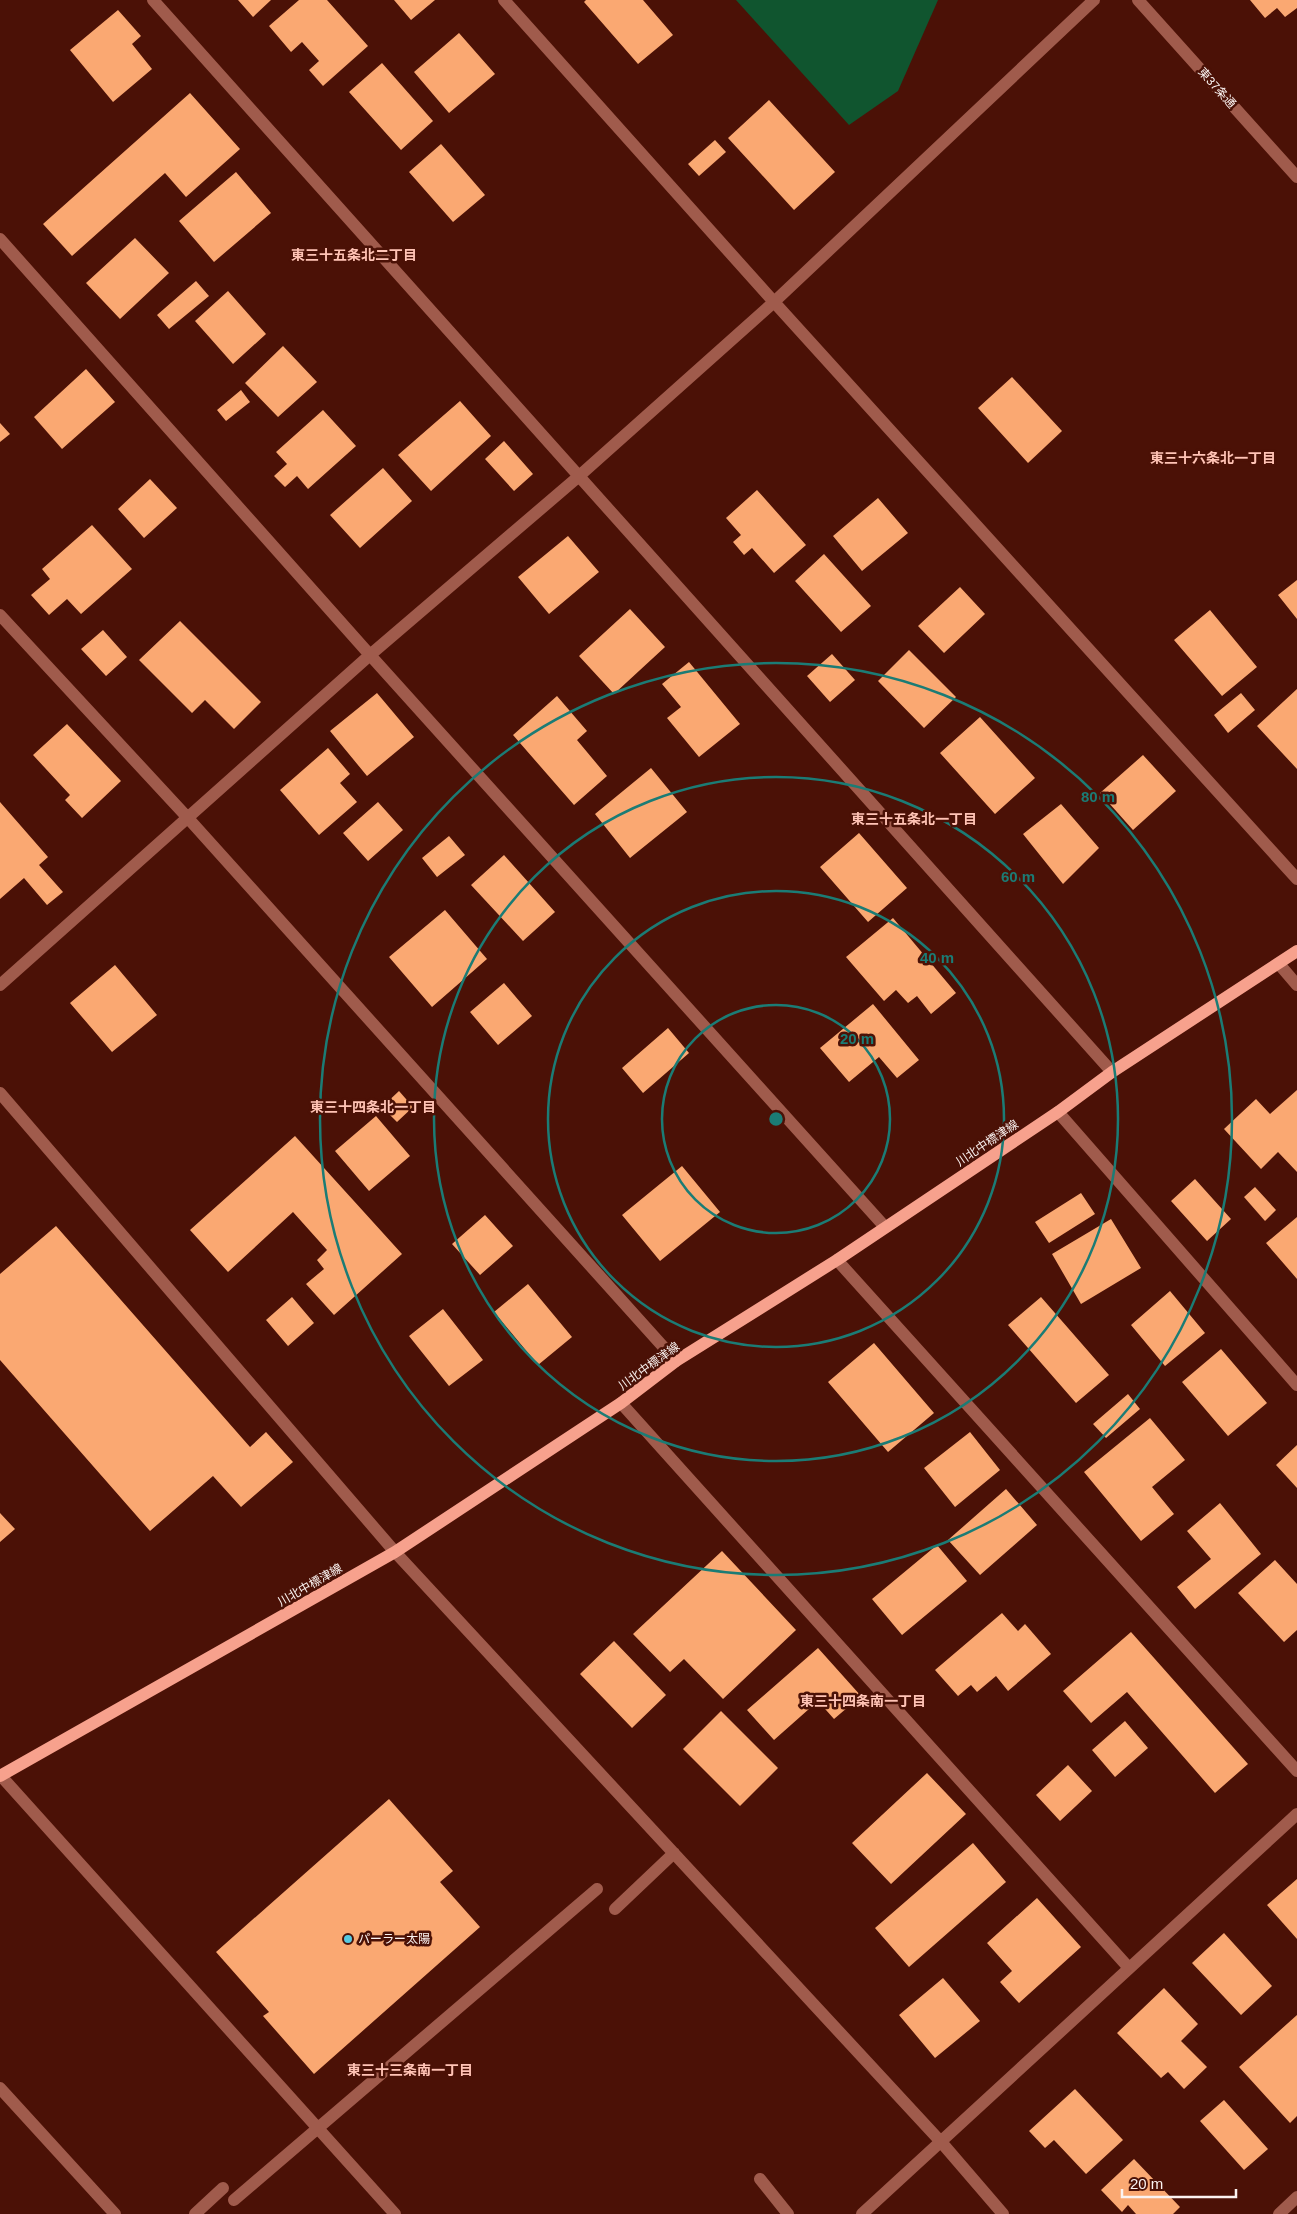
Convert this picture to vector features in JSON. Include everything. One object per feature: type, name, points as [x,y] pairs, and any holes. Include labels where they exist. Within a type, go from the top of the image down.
[{"type":"main road","name":"川北中標津線","points":[[0,1776],[395,1552],[621,1404],[676,1361],[837,1260],[1058,1112],[1112,1072],[1297,951]]},
{"type":"street","points":[[153,0],[578,478],[1112,1072]]},
{"type":"street","points":[[504,0],[774,302],[1297,879]]},
{"type":"street","points":[[0,984],[370,655],[578,478],[774,302],[1094,0]]},
{"type":"street","name":"東37条通","points":[[1138,0],[1297,176]]},
{"type":"street","points":[[0,239],[370,655],[885,1227]]},
{"type":"street","points":[[0,615],[187,817],[676,1361]]},
{"type":"street","points":[[1279,964],[1297,985]]},
{"type":"street","points":[[0,1093],[395,1552],[942,2143],[1003,2214]]},
{"type":"street","points":[[1058,1112],[1297,1385]]},
{"type":"street","points":[[837,1260],[1297,1771]]},
{"type":"street","points":[[621,1404],[1129,1968]]},
{"type":"street","points":[[0,1776],[395,2214]]},
{"type":"street","points":[[862,2214],[942,2143],[1297,1814]]},
{"type":"street","points":[[615,1908],[674,1854]]},
{"type":"street","points":[[234,2200],[597,1889]]},
{"type":"street","points":[[0,2088],[115,2214]]},
{"type":"street","points":[[760,2179],[788,2214]]},
{"type":"street","points":[[195,2214],[223,2188]]},
{"type":"street","points":[[1278,2214],[1297,2197]]},
{"type":"green space","points":[[736,0],[938,0],[898,91],[849,125]]},
{"type":"building","points":[[238,0],[271,0],[253,17]]},
{"type":"building","points":[[299,0],[327,0],[368,46],[323,86],[309,70],[319,61],[302,42],[291,52],[269,26]]},
{"type":"building","points":[[394,0],[435,0],[411,20]]},
{"type":"building","points":[[586,0],[643,0],[673,35],[638,64],[584,2]]},
{"type":"building","points":[[1250,0],[1297,0],[1297,8],[1285,17],[1277,8],[1265,18]]},
{"type":"building","points":[[118,10],[141,36],[132,44],[152,69],[113,102],[70,50]]},
{"type":"building","points":[[459,33],[495,74],[449,113],[414,72]]},
{"type":"building","points":[[382,63],[433,121],[401,150],[349,92]]},
{"type":"building","points":[[190,93],[240,149],[186,197],[165,173],[72,256],[43,224]]},
{"type":"building","points":[[769,100],[835,172],[794,210],[728,138]]},
{"type":"building","points":[[715,140],[726,152],[699,176],[688,164]]},
{"type":"building","points":[[441,144],[485,195],[453,222],[409,172]]},
{"type":"building","points":[[236,172],[271,213],[214,262],[179,221]]},
{"type":"building","points":[[135,238],[169,273],[120,319],[86,283]]},
{"type":"building","points":[[196,281],[209,296],[169,329],[157,315]]},
{"type":"building","points":[[228,291],[266,334],[233,364],[195,321]]},
{"type":"building","points":[[283,346],[317,382],[278,417],[245,383]]},
{"type":"building","points":[[86,369],[115,402],[62,449],[34,417]]},
{"type":"building","points":[[1012,377],[1062,431],[1028,463],[978,408]]},
{"type":"building","points":[[241,390],[250,402],[226,421],[217,410]]},
{"type":"building","points":[[460,401],[491,436],[431,491],[398,455]]},
{"type":"building","points":[[323,410],[356,446],[308,489],[297,476],[285,487],[274,476],[287,464],[276,452]]},
{"type":"building","points":[[0,423],[10,434],[0,442]]},
{"type":"building","points":[[504,441],[533,474],[514,491],[485,459]]},
{"type":"building","points":[[383,468],[412,501],[360,548],[330,515]]},
{"type":"building","points":[[150,479],[177,508],[144,538],[118,509]]},
{"type":"building","points":[[757,490],[806,545],[774,573],[752,548],[744,555],[733,542],[741,535],[726,518]]},
{"type":"building","points":[[878,498],[908,533],[862,571],[833,536]]},
{"type":"building","points":[[92,525],[132,569],[81,614],[67,599],[49,615],[31,595],[50,579],[42,569]]},
{"type":"building","points":[[568,536],[599,572],[549,614],[518,577]]},
{"type":"building","points":[[824,554],[871,606],[841,632],[795,581]]},
{"type":"building","points":[[1297,580],[1297,619],[1278,595]]},
{"type":"building","points":[[960,587],[985,614],[944,653],[918,626]]},
{"type":"building","points":[[630,609],[665,647],[614,694],[579,656]]},
{"type":"building","points":[[1210,610],[1257,667],[1222,696],[1174,640]]},
{"type":"building","points":[[180,621],[261,702],[234,729],[205,700],[192,713],[139,660]]},
{"type":"building","points":[[103,630],[127,657],[106,676],[81,649]]},
{"type":"building","points":[[909,650],[956,697],[924,728],[878,681]]},
{"type":"building","points":[[832,654],[855,680],[830,702],[807,676]]},
{"type":"building","points":[[689,662],[740,724],[699,757],[667,718],[681,707],[662,684]]},
{"type":"building","points":[[1297,689],[1297,769],[1257,726]]},
{"type":"building","points":[[377,693],[414,737],[367,776],[330,731]]},
{"type":"building","points":[[1241,693],[1255,710],[1228,733],[1214,715]]},
{"type":"building","points":[[557,696],[587,731],[577,740],[607,776],[574,805],[513,735]]},
{"type":"building","points":[[980,717],[1035,778],[995,814],[940,753]]},
{"type":"building","points":[[67,724],[121,781],[82,818],[65,800],[70,795],[33,755]]},
{"type":"building","points":[[328,748],[350,774],[340,783],[357,802],[319,835],[280,790]]},
{"type":"building","points":[[1143,755],[1176,791],[1133,830],[1100,793]]},
{"type":"building","points":[[651,768],[687,812],[630,858],[595,814]]},
{"type":"building","points":[[0,802],[48,857],[39,865],[63,892],[47,905],[24,878],[0,899]]},
{"type":"building","points":[[378,802],[403,830],[368,861],[343,833]]},
{"type":"building","points":[[1061,804],[1099,848],[1063,884],[1023,834]]},
{"type":"building","points":[[859,833],[907,888],[868,922],[820,867]]},
{"type":"building","points":[[449,836],[465,855],[437,877],[422,858]]},
{"type":"building","points":[[504,855],[555,912],[523,941],[471,885]]},
{"type":"building","points":[[445,910],[487,959],[432,1007],[389,957]]},
{"type":"building","points":[[893,918],[956,993],[931,1014],[917,996],[908,1003],[896,990],[884,1001],[846,957]]},
{"type":"building","points":[[115,965],[157,1015],[112,1052],[70,1003]]},
{"type":"building","points":[[504,983],[532,1016],[498,1045],[470,1012]]},
{"type":"building","points":[[873,1004],[919,1060],[897,1078],[879,1057],[849,1082],[820,1048]]},
{"type":"building","points":[[668,1028],[689,1053],[643,1093],[622,1068]]},
{"type":"building","points":[[1297,1090],[1297,1172],[1278,1152],[1261,1169],[1224,1129],[1256,1099],[1270,1114]]},
{"type":"building","points":[[399,1091],[413,1107],[397,1122],[382,1107]]},
{"type":"building","points":[[376,1116],[410,1156],[369,1191],[335,1151]]},
{"type":"building","points":[[295,1136],[402,1254],[334,1315],[306,1284],[324,1269],[317,1260],[327,1250],[293,1212],[228,1272],[190,1230]]},
{"type":"building","points":[[682,1166],[720,1212],[660,1261],[622,1215]]},
{"type":"building","points":[[1195,1179],[1231,1219],[1207,1241],[1171,1201]]},
{"type":"building","points":[[1255,1187],[1276,1210],[1265,1221],[1244,1197]]},
{"type":"building","points":[[1081,1193],[1095,1214],[1049,1243],[1035,1222]]},
{"type":"building","points":[[485,1215],[513,1246],[480,1275],[452,1244]]},
{"type":"building","points":[[1297,1217],[1297,1279],[1266,1243]]},
{"type":"building","points":[[1111,1219],[1141,1268],[1081,1304],[1052,1254]]},
{"type":"building","points":[[56,1226],[250,1447],[266,1432],[293,1462],[241,1507],[213,1476],[150,1531],[0,1360],[0,1274]]},
{"type":"building","points":[[528,1284],[572,1337],[538,1365],[494,1312]]},
{"type":"building","points":[[1170,1291],[1205,1333],[1165,1366],[1131,1325]]},
{"type":"building","points":[[292,1297],[314,1323],[288,1346],[266,1320]]},
{"type":"building","points":[[1041,1297],[1109,1375],[1076,1403],[1008,1325]]},
{"type":"building","points":[[443,1309],[483,1360],[449,1386],[409,1336]]},
{"type":"building","points":[[874,1343],[934,1413],[888,1452],[828,1382]]},
{"type":"building","points":[[1221,1349],[1267,1403],[1228,1436],[1182,1382]]},
{"type":"building","points":[[1128,1394],[1140,1409],[1106,1438],[1093,1424]]},
{"type":"building","points":[[1150,1418],[1185,1460],[1152,1487],[1174,1514],[1141,1541],[1084,1472]]},
{"type":"building","points":[[970,1432],[1000,1470],[955,1507],[924,1468]]},
{"type":"building","points":[[1297,1445],[1297,1488],[1276,1465]]},
{"type":"building","points":[[1006,1489],[1037,1525],[980,1575],[948,1540]]},
{"type":"building","points":[[1220,1503],[1261,1554],[1195,1609],[1177,1587],[1211,1559],[1187,1531]]},
{"type":"building","points":[[0,1513],[15,1529],[0,1542]]},
{"type":"building","points":[[937,1545],[967,1581],[902,1635],[872,1599]]},
{"type":"building","points":[[722,1551],[796,1630],[723,1699],[684,1659],[670,1672],[633,1634]]},
{"type":"building","points":[[1275,1560],[1297,1584],[1297,1630],[1284,1642],[1238,1593]]},
{"type":"building","points":[[1002,1613],[1018,1631],[1025,1624],[1051,1654],[1008,1691],[996,1676],[977,1692],[971,1685],[958,1696],[935,1670]]},
{"type":"building","points":[[1131,1632],[1248,1764],[1215,1793],[1127,1692],[1091,1723],[1063,1691]]},
{"type":"building","points":[[614,1641],[666,1695],[632,1728],[580,1674]]},
{"type":"building","points":[[818,1648],[861,1696],[834,1719],[818,1701],[774,1740],[747,1710]]},
{"type":"building","points":[[721,1711],[778,1768],[740,1806],[683,1749]]},
{"type":"building","points":[[1125,1721],[1148,1748],[1115,1777],[1092,1750]]},
{"type":"building","points":[[1068,1765],[1092,1791],[1060,1821],[1036,1795]]},
{"type":"building","points":[[927,1773],[966,1814],[891,1884],[852,1843]]},
{"type":"building","name":"パーラー太陽","points":[[389,1799],[453,1871],[440,1882],[480,1927],[314,2074],[263,2016],[269,2012],[216,1952]]},
{"type":"building","points":[[973,1843],[1006,1882],[909,1967],[875,1928]]},
{"type":"building","points":[[1297,1879],[1297,1939],[1267,1905]]},
{"type":"building","points":[[1037,1898],[1081,1947],[1019,2003],[1000,1982],[1012,1971],[987,1943]]},
{"type":"building","points":[[1224,1933],[1272,1986],[1241,2015],[1192,1963]]},
{"type":"building","points":[[943,1978],[980,2021],[935,2058],[899,2015]]},
{"type":"building","points":[[1164,1988],[1198,2024],[1181,2041],[1207,2067],[1184,2089],[1168,2072],[1161,2078],[1117,2033]]},
{"type":"building","points":[[1297,2015],[1297,2116],[1290,2123],[1239,2067]]},
{"type":"building","points":[[1075,2089],[1123,2140],[1086,2174],[1054,2140],[1045,2148],[1029,2131]]},
{"type":"building","points":[[1224,2100],[1268,2149],[1244,2170],[1200,2121]]},
{"type":"building","points":[[1134,2159],[1180,2207],[1173,2214],[1136,2214],[1128,2205],[1122,2212],[1101,2190]]},
{"type":"place","name":"パーラー太陽","points":[[348,1939]]},
{"type":"district","name":"東三十五条北二丁目","points":[[354,255]]},
{"type":"district","name":"東三十六条北一丁目","points":[[1213,458]]},
{"type":"district","name":"東三十五条北一丁目","points":[[914,819]]},
{"type":"district","name":"東三十四条北一丁目","points":[[373,1107]]},
{"type":"district","name":"東三十四条南一丁目","points":[[863,1701]]},
{"type":"district","name":"東三十三条南一丁目","points":[[410,2070]]}]
